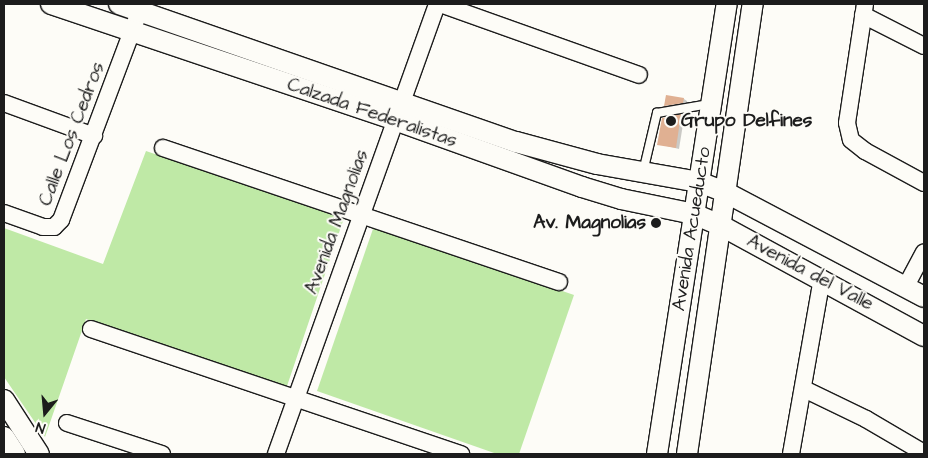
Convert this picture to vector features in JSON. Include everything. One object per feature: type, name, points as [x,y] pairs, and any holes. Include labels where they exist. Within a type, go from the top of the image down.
[{"type":"street","name":"Calzada Federalistas","points":[[52,4],[132,32],[398,111],[596,164],[699,182]]},
{"type":"street","name":"Calzada Federalistas","points":[[120,4],[141,7],[398,111],[510,161],[621,199],[694,214]]},
{"type":"street","points":[[438,4],[639,75]]},
{"type":"street","name":"Avenida Magnolias","points":[[276,454],[438,4]]},
{"type":"street","name":"Avenida Acueducto","points":[[657,454],[727,4]]},
{"type":"street","name":"Avenida Acueducto","points":[[687,454],[752,4]]},
{"type":"street","name":"Calle Los Cedros","points":[[4,213],[43,227],[54,227],[61,220],[141,7]]},
{"type":"street","points":[[924,46],[864,9],[847,124],[851,140],[858,146],[924,183]]},
{"type":"street","points":[[4,103],[94,136]]},
{"type":"street","points":[[510,161],[516,142]]},
{"type":"street","points":[[163,148],[559,282]]},
{"type":"street","points":[[621,199],[636,172]]},
{"type":"street","name":"Avenida del Valle","points":[[699,182],[725,192],[924,297]]},
{"type":"street","name":"Avenida del Valle","points":[[694,214],[720,225],[822,279],[924,336]]},
{"type":"street","points":[[906,286],[924,252]]},
{"type":"street","points":[[791,454],[822,279]]},
{"type":"street","points":[[91,329],[461,454]]},
{"type":"street","points":[[804,389],[866,419],[924,453]]},
{"type":"street","points":[[4,400],[39,454]]},
{"type":"street","points":[[68,423],[162,454]]},
{"type":"street","points":[[4,436],[14,454]]},
{"type":"lane","points":[[636,172],[657,114],[712,104]]},
{"type":"green space","points":[[146,151],[344,218],[286,389],[86,319],[45,437],[4,377],[4,228],[103,264]]},
{"type":"green space","points":[[374,226],[574,295],[519,454],[497,454],[317,391]]},
{"type":"building","points":[[666,95],[684,98],[683,103],[664,106]]},
{"type":"building","name":"Grupo Delfines","points":[[681,114],[676,148],[657,145],[662,118]]},
{"type":"place","name":"Grupo Delfines","points":[[671,121]]},
{"type":"place","name":"Av. Magnolias","points":[[656,223]]}]
